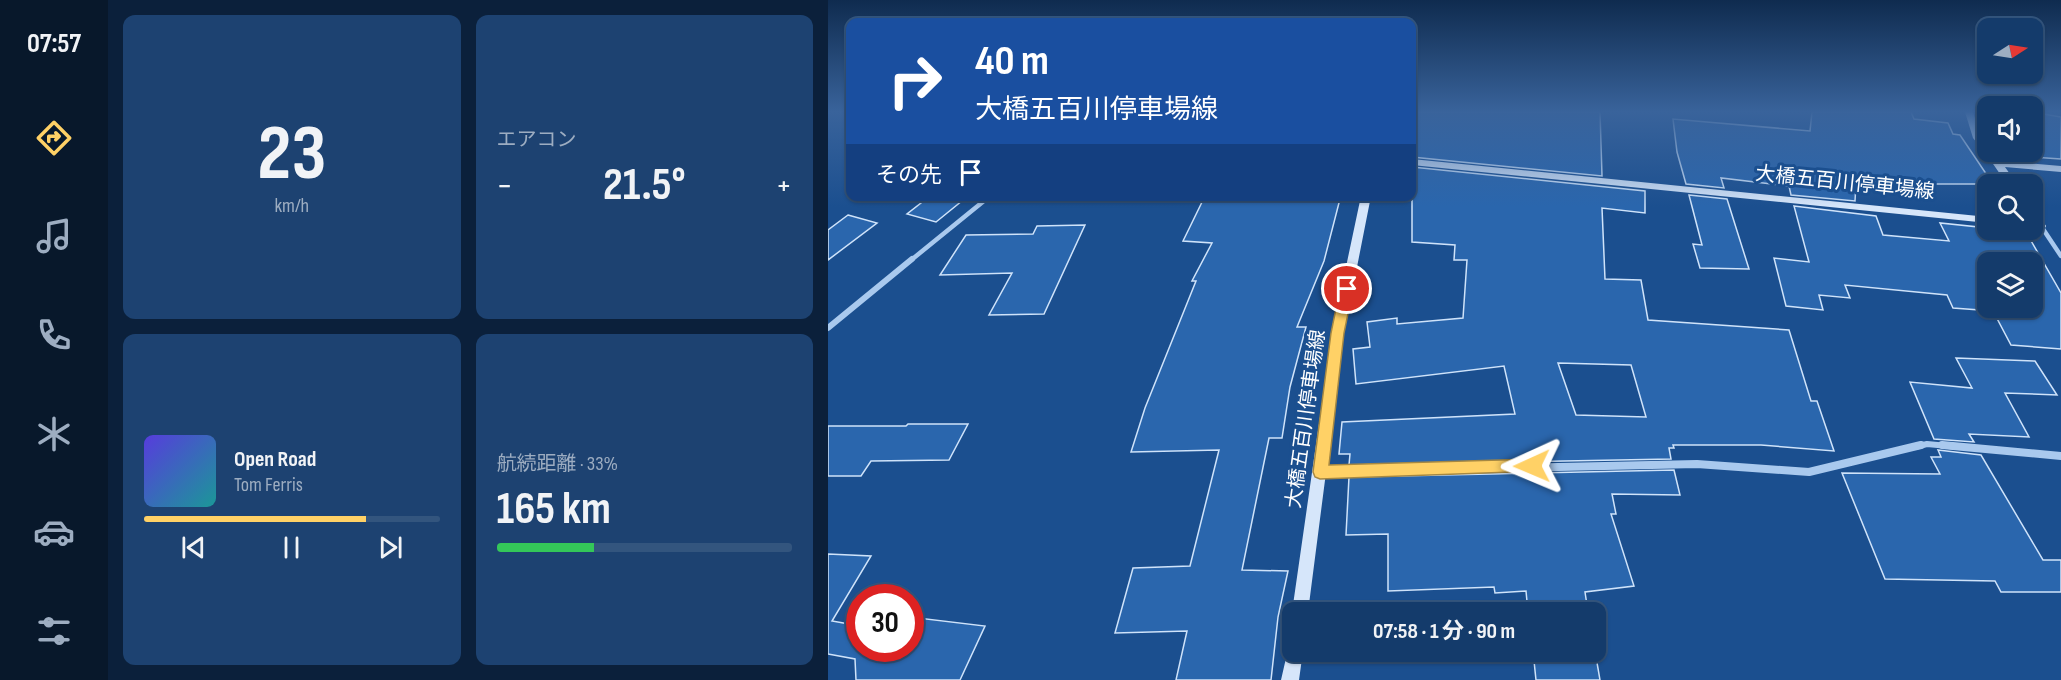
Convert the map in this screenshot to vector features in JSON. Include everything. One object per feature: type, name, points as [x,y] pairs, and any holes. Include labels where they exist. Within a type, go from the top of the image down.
[{"type":"main road","name":"大橋五百川停車場線","points":[[1416,162],[1977,219]]},
{"type":"main road","points":[[1998,164],[2061,169]]},
{"type":"main road","points":[[1998,164],[2005,174]]},
{"type":"main road","name":"大橋五百川停車場線","points":[[1301,602],[1338,333],[1365,201]]},
{"type":"main road","points":[[1290,680],[1293,662]]},
{"type":"street","points":[[828,328],[984,201]]},
{"type":"street","points":[[2043,232],[2061,255]]},
{"type":"street","points":[[1320,472],[1697,464],[1809,472],[1927,444],[2061,456]]},
{"type":"building","points":[[1416,144],[1601,144],[1602,176],[1416,157]]},
{"type":"building","points":[[1676,144],[1966,144],[1986,174],[1977,174],[1977,184],[1918,184],[1864,180],[1865,184],[1856,184],[1855,201],[1791,195],[1789,186],[1721,178],[1724,188],[1686,184]]},
{"type":"building","points":[[2043,144],[2061,144],[2061,159],[2043,158]]},
{"type":"building","points":[[1416,167],[1645,191],[1645,213],[1602,208],[1605,279],[1641,280],[1648,320],[1789,330],[1811,401],[1817,401],[1834,451],[1761,445],[1673,445],[1674,448],[1669,448],[1671,459],[1349,465],[1350,454],[1339,454],[1342,422],[1515,414],[1504,366],[1356,384],[1353,349],[1370,347],[1367,322],[1397,318],[1397,324],[1463,318],[1467,260],[1454,260],[1455,245],[1412,242],[1412,201],[1416,201]],"holes":[[[1558,363],[1631,365],[1646,417],[1576,415]]]},
{"type":"building","points":[[1689,195],[1727,199],[1749,269],[1700,268],[1693,244],[1702,245]]},
{"type":"building","points":[[924,201],[962,201],[936,222],[907,214]]},
{"type":"building","points":[[1203,201],[1339,201],[1324,261],[1297,327],[1306,327],[1290,387],[1282,438],[1269,438],[1242,570],[1288,571],[1278,617],[1271,680],[1176,680],[1187,631],[1115,633],[1133,568],[1190,566],[1219,450],[1131,452],[1145,408],[1196,281],[1192,281],[1212,243],[1183,241]]},
{"type":"building","points":[[1794,206],[1876,216],[1883,235],[1949,241],[1940,223],[1977,227],[1977,240],[2031,240],[2037,252],[1977,252],[1977,310],[1953,308],[1947,295],[1845,285],[1850,298],[1819,295],[1823,310],[1786,306],[1774,258],[1809,262]]},
{"type":"building","points":[[848,215],[877,223],[828,260],[828,230]]},
{"type":"building","points":[[1085,225],[1044,314],[989,315],[1012,273],[940,275],[966,235],[1033,234],[1037,226]]},
{"type":"building","points":[[2043,262],[2061,293],[2061,349],[2011,345],[1997,318],[2043,318]]},
{"type":"building","points":[[1956,358],[2035,361],[2057,395],[2005,393],[2029,437],[1969,434],[1974,442],[1934,439],[1910,382],[1972,388]]},
{"type":"building","points":[[908,424],[968,424],[949,460],[871,461],[861,476],[828,476],[828,426],[906,426]]},
{"type":"building","points":[[1938,450],[1981,455],[2043,560],[2061,560],[2061,592],[2001,592],[1995,581],[1885,579],[1842,473],[1940,474],[1931,457],[1941,457]]},
{"type":"building","points":[[1674,470],[1680,495],[1612,494],[1616,514],[1611,514],[1634,586],[1585,592],[1586,602],[1527,602],[1526,591],[1495,593],[1494,587],[1388,591],[1388,534],[1346,535],[1349,477]]},
{"type":"building","points":[[828,554],[871,556],[854,584],[846,584],[846,598],[832,621],[846,624],[846,657],[828,654]]},
{"type":"building","points":[[924,619],[985,626],[960,680],[856,680],[855,662],[924,662]]},
{"type":"building","points":[[1534,662],[1597,662],[1600,680],[1536,680]]},
{"type":"route","points":[[1347,289],[1338,333],[1320,472],[1532,466]]}]
